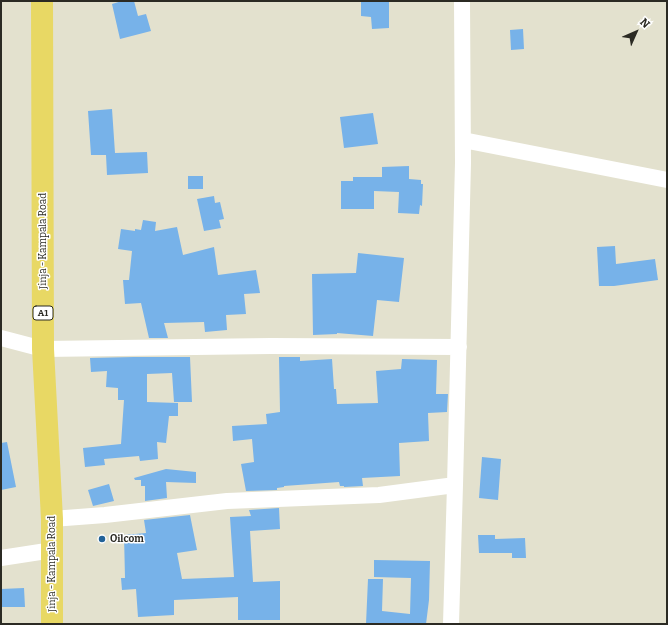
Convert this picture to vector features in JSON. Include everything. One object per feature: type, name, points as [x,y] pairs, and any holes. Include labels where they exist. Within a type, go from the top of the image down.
[{"type":"highway","name":"Jinja - Kampala Road","points":[[42,1],[43,349],[52,519],[52,624]]},
{"type":"street","points":[[451,624],[456,485],[463,140],[462,1]]},
{"type":"street","points":[[463,140],[667,180]]},
{"type":"street","points":[[1,338],[43,349],[271,346],[459,347]]},
{"type":"street","points":[[52,519],[120,514],[227,502],[379,495],[456,485]]},
{"type":"street","points":[[1,558],[53,550]]},
{"type":"building","points":[[122,1],[134,1],[138,16],[146,14],[151,31],[120,39],[112,4]]},
{"type":"building","points":[[361,1],[389,1],[389,28],[372,29],[371,17],[361,16]]},
{"type":"building","points":[[523,29],[524,49],[511,50],[510,30]]},
{"type":"building","points":[[112,109],[115,153],[147,152],[148,173],[107,175],[106,155],[91,155],[88,111]]},
{"type":"building","points":[[373,113],[378,144],[344,148],[340,117]]},
{"type":"building","points":[[409,166],[409,179],[421,180],[421,184],[423,184],[422,206],[420,205],[419,214],[398,213],[399,192],[374,191],[374,209],[341,209],[341,181],[353,181],[353,177],[382,177],[382,167]]},
{"type":"building","points":[[188,176],[203,176],[203,189],[188,189]]},
{"type":"building","points":[[214,196],[215,203],[220,202],[224,219],[219,220],[221,228],[204,231],[197,199]]},
{"type":"building","points":[[143,220],[156,222],[155,231],[177,227],[183,255],[214,247],[218,275],[256,270],[260,293],[244,294],[246,314],[226,315],[227,330],[205,332],[204,322],[164,323],[168,338],[149,338],[141,303],[125,304],[123,280],[129,280],[132,251],[118,249],[121,229],[135,231],[135,229],[141,230]]},
{"type":"building","points":[[615,246],[616,264],[655,259],[658,280],[614,286],[599,286],[597,247]]},
{"type":"building","points":[[358,253],[404,258],[399,302],[377,300],[373,336],[337,333],[313,335],[312,274],[356,273]]},
{"type":"building","points":[[190,357],[192,402],[174,402],[172,373],[147,374],[147,402],[178,403],[178,416],[169,416],[166,443],[157,442],[158,459],[140,461],[139,456],[104,459],[105,465],[85,467],[83,448],[121,444],[124,400],[118,400],[118,388],[106,387],[107,371],[91,372],[90,358]]},
{"type":"building","points":[[279,357],[300,357],[300,361],[332,359],[334,389],[336,389],[337,404],[378,403],[376,371],[401,369],[402,359],[437,360],[436,394],[448,394],[447,412],[428,413],[429,441],[399,443],[400,476],[362,478],[363,486],[344,487],[340,486],[339,482],[284,486],[277,488],[277,490],[246,491],[241,464],[254,462],[252,439],[233,441],[232,426],[267,424],[266,414],[280,412]]},
{"type":"building","points":[[7,442],[16,487],[1,490],[1,443]]},
{"type":"building","points":[[482,457],[501,459],[498,500],[479,498]]},
{"type":"building","points":[[166,469],[196,472],[196,483],[166,482],[167,498],[145,501],[145,486],[141,486],[141,480],[135,480],[134,478]]},
{"type":"building","points":[[109,484],[114,501],[93,506],[88,490]]},
{"type":"building","points":[[279,508],[280,529],[250,531],[253,582],[280,581],[280,620],[238,620],[238,597],[174,600],[174,615],[138,617],[136,589],[122,590],[121,578],[125,578],[124,535],[146,533],[144,520],[190,515],[197,550],[177,553],[182,579],[234,577],[230,517],[251,516],[249,510]]},
{"type":"building","points":[[478,535],[495,535],[495,539],[525,538],[526,558],[512,558],[512,553],[479,553]]},
{"type":"building","points":[[374,560],[430,561],[429,600],[426,624],[366,624],[368,579],[383,579],[382,611],[410,614],[411,578],[374,577]]},
{"type":"building","points":[[24,588],[25,607],[1,607],[1,589]]},
{"type":"place","name":"Oilcom","points":[[102,539]]}]
